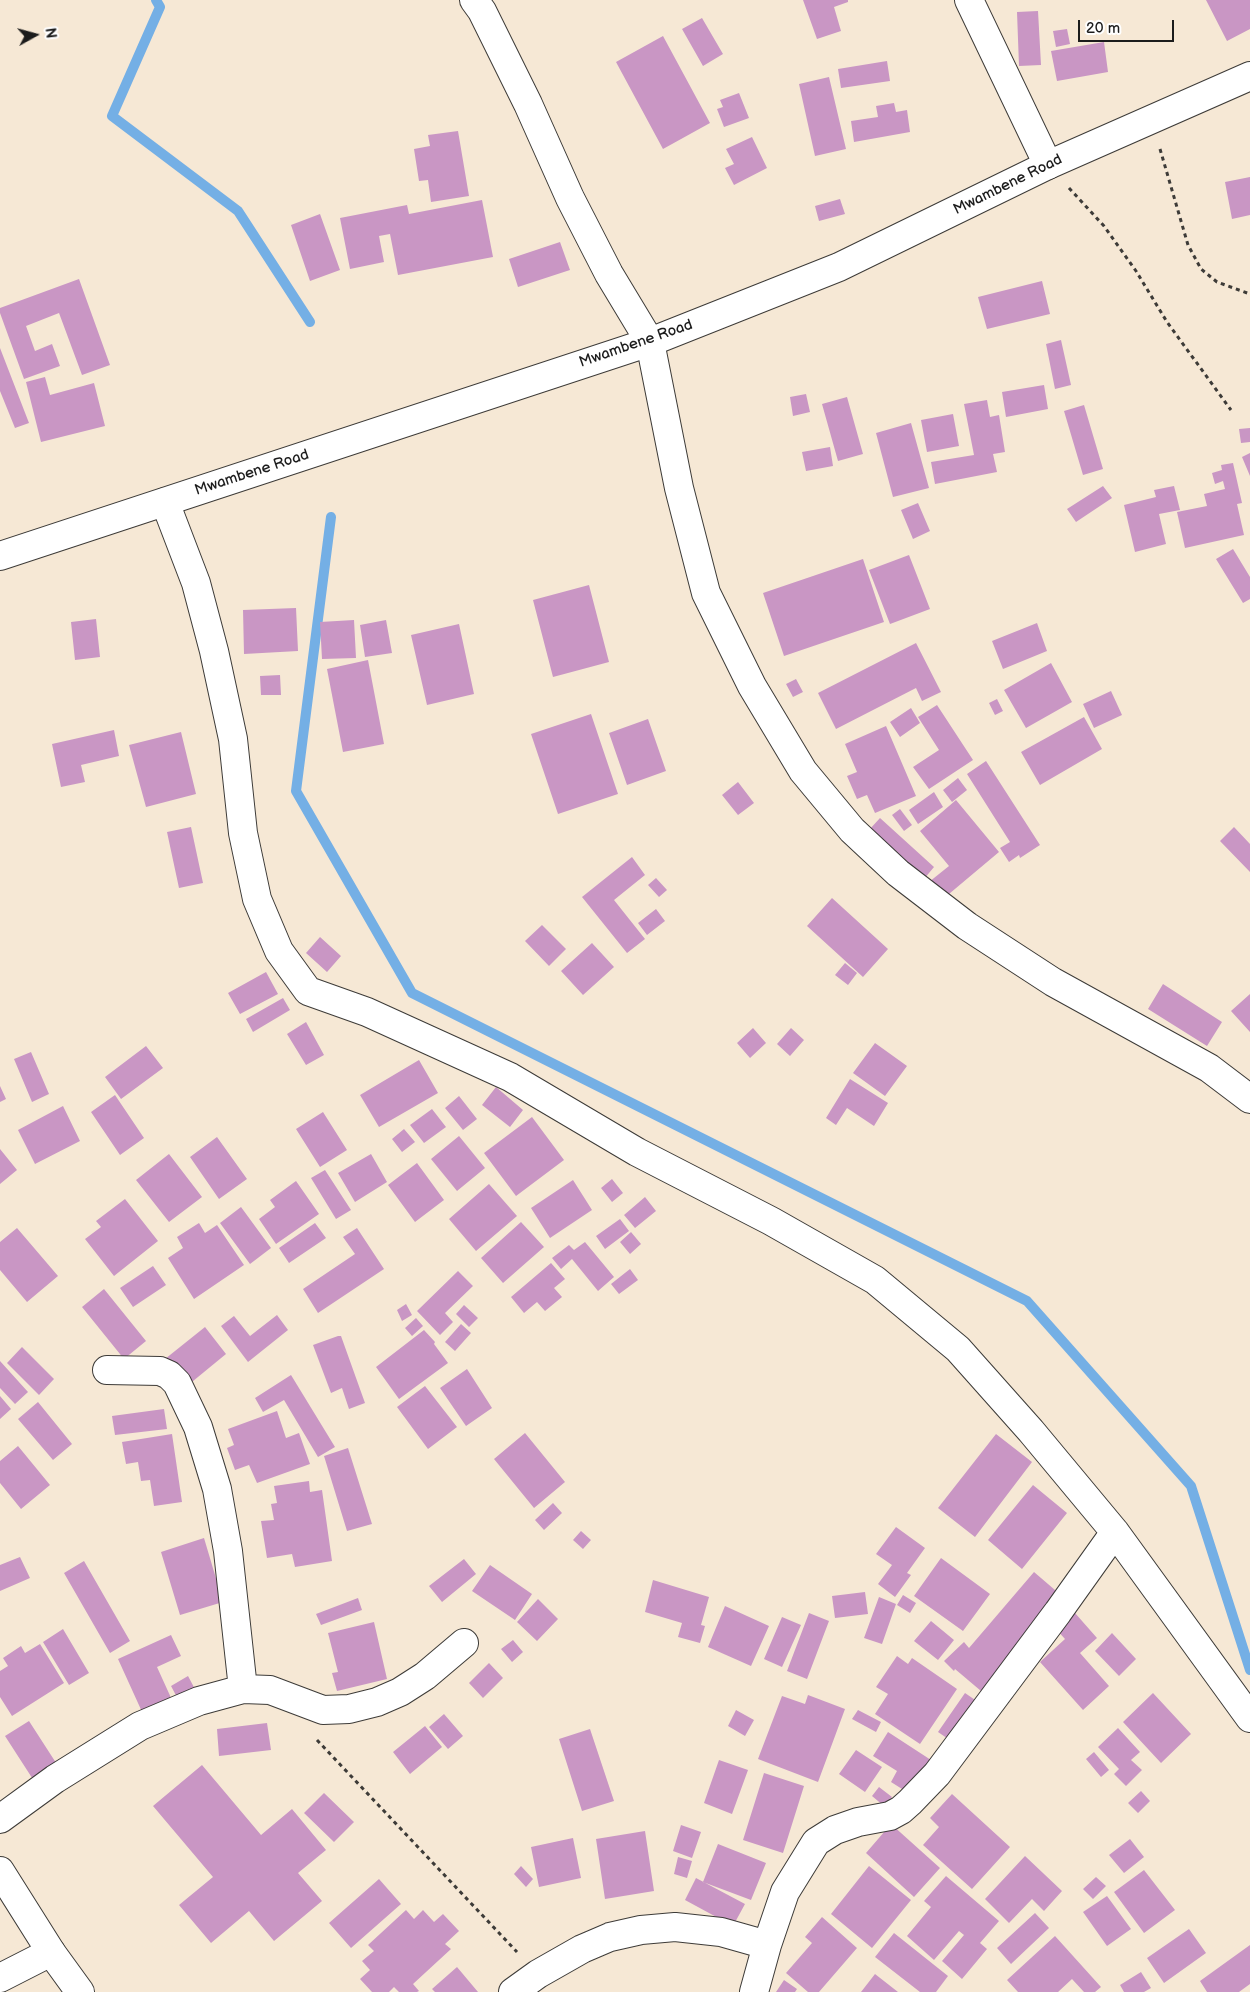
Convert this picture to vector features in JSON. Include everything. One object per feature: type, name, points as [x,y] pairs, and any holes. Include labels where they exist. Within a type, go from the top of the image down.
[{"type":"street","points":[[474,0],[482,11],[528,104],[570,198],[609,274],[650,342],[679,488],[706,593],[752,686],[803,771],[852,830],[891,867],[967,926],[1053,982],[1209,1068],[1250,1099]]},
{"type":"street","points":[[969,0],[1048,165]]},
{"type":"street","name":"Mwambene Road","points":[[0,556],[650,342],[839,267],[1048,165],[1250,76]]},
{"type":"street","points":[[166,502],[196,583],[214,651],[233,739],[244,832],[257,900],[279,951],[308,990],[367,1012],[510,1077],[637,1152],[772,1221],[875,1280],[958,1349],[1032,1431],[1115,1532],[1250,1718]]},
{"type":"street","points":[[107,1370],[160,1371],[169,1375],[177,1383],[198,1427],[216,1489],[228,1551],[243,1689]]},
{"type":"street","points":[[754,1992],[785,1892],[816,1842],[836,1830],[858,1822],[890,1816],[902,1810],[910,1802],[937,1774],[1115,1532]]},
{"type":"street","points":[[0,1819],[55,1779],[140,1726],[199,1701],[243,1689],[270,1690],[323,1710],[350,1709],[377,1702],[400,1692],[425,1676],[464,1643]]},
{"type":"street","points":[[0,1870],[80,1992]]},
{"type":"street","points":[[513,1992],[538,1974],[582,1949],[610,1937],[641,1930],[675,1927],[721,1932],[767,1945]]},
{"type":"street","points":[[0,1978],[52,1952]]},
{"type":"path","points":[[1151,120],[1188,245],[1200,269],[1217,282],[1250,294]]},
{"type":"path","points":[[1048,165],[1104,226],[1136,271],[1167,322],[1231,410]]},
{"type":"path","points":[[310,1733],[538,1974]]},
{"type":"building","points":[[803,0],[848,0],[848,2],[834,7],[841,31],[817,39]]},
{"type":"building","points":[[1206,0],[1250,0],[1250,29],[1227,41]]},
{"type":"building","points":[[1038,11],[1041,65],[1019,66],[1017,12]]},
{"type":"building","points":[[702,18],[723,54],[703,66],[682,29]]},
{"type":"building","points":[[1067,29],[1070,44],[1056,47],[1053,31]]},
{"type":"building","points":[[663,36],[710,123],[663,149],[616,62]]},
{"type":"building","points":[[1104,42],[1108,72],[1057,81],[1051,51]]},
{"type":"building","points":[[887,61],[890,81],[841,88],[838,69]]},
{"type":"building","points":[[829,77],[846,149],[815,156],[799,84]]},
{"type":"building","points":[[739,93],[749,118],[724,127],[717,109],[723,107],[720,100]]},
{"type":"building","points":[[894,103],[896,112],[907,110],[910,132],[854,142],[851,121],[878,117],[876,106]]},
{"type":"building","points":[[458,131],[469,196],[431,202],[428,180],[419,181],[414,149],[430,146],[428,135]]},
{"type":"building","points":[[752,137],[767,168],[734,185],[725,168],[734,164],[726,149]]},
{"type":"building","points":[[1250,177],[1250,215],[1232,219],[1225,182]]},
{"type":"building","points":[[840,199],[845,214],[819,221],[815,206]]},
{"type":"building","points":[[482,200],[493,257],[398,275],[390,234],[379,236],[384,262],[350,269],[340,218],[407,205],[409,214]]},
{"type":"building","points":[[320,214],[340,270],[310,281],[291,225]]},
{"type":"building","points":[[560,242],[570,270],[518,287],[509,259]]},
{"type":"building","points":[[79,279],[110,365],[82,375],[59,313],[26,326],[35,351],[52,344],[60,366],[24,379],[0,313],[0,308]]},
{"type":"building","points":[[1042,281],[1050,314],[987,329],[978,297]]},
{"type":"building","points":[[1061,340],[1071,385],[1055,389],[1046,344]]},
{"type":"building","points":[[0,348],[29,423],[15,428],[0,391]]},
{"type":"building","points":[[45,377],[50,395],[94,383],[105,426],[41,442],[26,382]]},
{"type":"building","points":[[1044,385],[1048,409],[1006,417],[1002,392]]},
{"type":"building","points":[[806,394],[810,412],[793,416],[790,397]]},
{"type":"building","points":[[847,397],[863,454],[838,461],[822,404]]},
{"type":"building","points":[[987,400],[990,417],[999,415],[1005,452],[993,454],[997,472],[935,484],[931,462],[974,455],[964,404]]},
{"type":"building","points":[[1084,405],[1103,469],[1083,475],[1064,411]]},
{"type":"building","points":[[953,414],[959,446],[927,452],[921,420]]},
{"type":"building","points":[[911,423],[929,488],[893,497],[876,433]]},
{"type":"building","points":[[1250,428],[1250,442],[1241,443],[1239,429]]},
{"type":"building","points":[[830,447],[833,466],[806,471],[802,452]]},
{"type":"building","points":[[1250,453],[1250,476],[1242,457]]},
{"type":"building","points":[[1233,463],[1242,503],[1237,504],[1244,535],[1185,548],[1177,512],[1207,506],[1204,494],[1225,489],[1223,481],[1215,484],[1212,473],[1222,470],[1221,465]]},
{"type":"building","points":[[1103,486],[1112,498],[1076,522],[1067,509]]},
{"type":"building","points":[[1174,486],[1180,510],[1159,514],[1166,544],[1135,552],[1124,505],[1156,497],[1154,490]]},
{"type":"building","points":[[918,503],[930,531],[913,539],[901,510]]},
{"type":"building","points":[[1233,549],[1250,577],[1250,599],[1243,603],[1216,559]]},
{"type":"building","points":[[909,555],[930,609],[890,624],[869,570]]},
{"type":"building","points":[[863,559],[884,622],[784,656],[763,593]]},
{"type":"building","points":[[589,585],[609,662],[553,677],[533,600]]},
{"type":"building","points":[[296,608],[298,651],[244,654],[243,610]]},
{"type":"building","points":[[96,619],[100,657],[75,660],[71,622]]},
{"type":"building","points":[[354,620],[356,658],[322,659],[320,622]]},
{"type":"building","points":[[386,620],[392,653],[365,657],[360,625]]},
{"type":"building","points":[[1037,623],[1047,651],[1003,669],[992,641]]},
{"type":"building","points":[[459,624],[474,694],[427,705],[411,635]]},
{"type":"building","points":[[916,643],[941,692],[922,701],[916,688],[836,729],[818,693]]},
{"type":"building","points":[[368,660],[384,744],[343,752],[327,669]]},
{"type":"building","points":[[1051,663],[1072,702],[1026,728],[1004,690]]},
{"type":"building","points":[[280,675],[281,695],[261,695],[260,676]]},
{"type":"building","points":[[796,679],[803,692],[793,697],[786,684]]},
{"type":"building","points":[[1111,691],[1122,715],[1094,728],[1083,704]]},
{"type":"building","points":[[997,699],[1003,711],[995,715],[989,703]]},
{"type":"building","points":[[937,705],[973,760],[929,789],[913,767],[939,750],[918,717]]},
{"type":"building","points":[[911,708],[920,723],[900,737],[890,722]]},
{"type":"building","points":[[591,714],[618,794],[558,814],[531,734]]},
{"type":"building","points":[[1084,717],[1102,749],[1040,785],[1021,752]]},
{"type":"building","points":[[648,719],[666,771],[627,785],[609,733]]},
{"type":"building","points":[[886,726],[916,796],[875,813],[867,795],[857,799],[847,776],[857,772],[845,744]]},
{"type":"building","points":[[114,730],[119,756],[81,765],[85,782],[61,787],[52,744]]},
{"type":"building","points":[[181,732],[196,794],[146,807],[129,745]]},
{"type":"building","points":[[986,761],[1040,845],[1020,858],[1019,855],[1009,862],[1000,848],[1010,842],[967,774]]},
{"type":"building","points":[[958,778],[967,790],[952,802],[943,790]]},
{"type":"building","points":[[738,782],[754,803],[738,815],[722,795]]},
{"type":"building","points":[[934,792],[943,807],[918,824],[909,810]]},
{"type":"building","points":[[956,800],[999,852],[943,899],[929,882],[949,866],[920,831]]},
{"type":"building","points":[[900,809],[912,825],[904,831],[892,815]]},
{"type":"building","points":[[880,818],[934,867],[924,879],[869,830]]},
{"type":"building","points":[[191,827],[203,883],[179,888],[167,832]]},
{"type":"building","points":[[1234,827],[1250,844],[1250,872],[1220,841]]},
{"type":"building","points":[[632,857],[645,875],[614,900],[645,939],[627,953],[582,897]]},
{"type":"building","points":[[656,878],[667,890],[659,897],[648,885]]},
{"type":"building","points":[[832,898],[888,949],[863,977],[807,926]]},
{"type":"building","points":[[656,909],[665,921],[647,935],[638,923]]},
{"type":"building","points":[[542,925],[566,949],[549,966],[525,941]]},
{"type":"building","points":[[320,937],[341,956],[327,972],[306,953]]},
{"type":"building","points":[[592,943],[614,967],[583,995],[561,971]]},
{"type":"building","points":[[845,963],[857,973],[848,985],[835,975]]},
{"type":"building","points":[[266,972],[278,994],[240,1014],[228,993]]},
{"type":"building","points":[[1163,984],[1222,1022],[1207,1046],[1148,1009]]},
{"type":"building","points":[[1250,994],[1250,1032],[1231,1011]]},
{"type":"building","points":[[283,998],[290,1010],[253,1032],[246,1019]]},
{"type":"building","points":[[306,1022],[324,1055],[306,1065],[287,1034]]},
{"type":"building","points":[[753,1028],[766,1043],[750,1058],[737,1043]]},
{"type":"building","points":[[791,1028],[804,1040],[790,1056],[777,1044]]},
{"type":"building","points":[[875,1043],[907,1066],[885,1096],[853,1073]]},
{"type":"building","points":[[146,1046],[163,1068],[121,1099],[105,1077]]},
{"type":"building","points":[[31,1052],[49,1094],[32,1102],[14,1059]]},
{"type":"building","points":[[419,1060],[438,1093],[379,1127],[360,1095]]},
{"type":"building","points":[[850,1079],[888,1103],[874,1126],[847,1108],[836,1125],[826,1118]]},
{"type":"building","points":[[0,1086],[6,1099],[0,1102]]},
{"type":"building","points":[[496,1087],[523,1110],[510,1127],[482,1105]]},
{"type":"building","points":[[115,1095],[144,1138],[120,1155],[91,1112]]},
{"type":"building","points":[[459,1096],[477,1119],[463,1130],[445,1108]]},
{"type":"building","points":[[63,1106],[80,1141],[35,1164],[18,1130]]},
{"type":"building","points":[[432,1109],[446,1127],[424,1143],[410,1125]]},
{"type":"building","points":[[323,1112],[347,1150],[320,1167],[296,1129]]},
{"type":"building","points":[[532,1117],[564,1160],[516,1196],[484,1153]]},
{"type":"building","points":[[404,1129],[415,1142],[402,1152],[392,1139]]},
{"type":"building","points":[[459,1136],[485,1168],[457,1191],[431,1159]]},
{"type":"building","points":[[217,1137],[247,1179],[219,1199],[190,1157]]},
{"type":"building","points":[[0,1149],[17,1170],[0,1184]]},
{"type":"building","points":[[169,1154],[202,1197],[169,1222],[136,1180]]},
{"type":"building","points":[[371,1154],[387,1182],[355,1202],[338,1173]]},
{"type":"building","points":[[417,1163],[444,1200],[415,1222],[388,1185]]},
{"type":"building","points":[[325,1170],[351,1210],[336,1219],[311,1178]]},
{"type":"building","points":[[612,1179],[623,1193],[612,1202],[601,1188]]},
{"type":"building","points":[[573,1180],[592,1210],[550,1238],[531,1208]]},
{"type":"building","points":[[296,1181],[319,1214],[276,1244],[259,1219],[275,1207],[270,1200]]},
{"type":"building","points":[[489,1184],[517,1216],[476,1251],[449,1219]]},
{"type":"building","points":[[645,1197],[656,1211],[635,1228],[624,1215]]},
{"type":"building","points":[[125,1199],[158,1241],[114,1276],[85,1239],[101,1227],[96,1221]]},
{"type":"building","points":[[241,1207],[271,1248],[250,1264],[220,1223]]},
{"type":"building","points":[[620,1219],[629,1231],[605,1249],[596,1236]]},
{"type":"building","points":[[521,1222],[544,1247],[503,1283],[481,1258]]},
{"type":"building","points":[[199,1223],[205,1233],[217,1225],[244,1265],[194,1299],[168,1258],[183,1248],[177,1237]]},
{"type":"building","points":[[315,1223],[326,1238],[289,1263],[279,1248]]},
{"type":"building","points":[[17,1228],[58,1276],[27,1302],[0,1270],[0,1242]]},
{"type":"building","points":[[357,1228],[384,1269],[318,1313],[303,1289],[355,1254],[343,1237]]},
{"type":"building","points":[[631,1232],[641,1244],[630,1254],[620,1242]]},
{"type":"building","points":[[585,1242],[614,1277],[598,1291],[572,1259],[561,1269],[552,1258],[569,1245],[574,1250]]},
{"type":"building","points":[[551,1263],[565,1279],[554,1288],[562,1297],[545,1311],[537,1302],[524,1313],[511,1297]]},
{"type":"building","points":[[153,1266],[166,1285],[133,1307],[120,1288]]},
{"type":"building","points":[[630,1269],[638,1280],[619,1294],[611,1284]]},
{"type":"building","points":[[458,1271],[473,1286],[445,1313],[453,1322],[440,1335],[417,1311]]},
{"type":"building","points":[[104,1289],[146,1341],[124,1359],[82,1307]]},
{"type":"building","points":[[406,1304],[412,1315],[402,1321],[397,1310]]},
{"type":"building","points":[[464,1305],[478,1318],[469,1327],[456,1314]]},
{"type":"building","points":[[277,1315],[288,1330],[248,1362],[221,1326],[234,1316],[250,1336]]},
{"type":"building","points":[[416,1318],[423,1326],[412,1336],[405,1328]]},
{"type":"building","points":[[461,1324],[471,1333],[455,1351],[445,1342]]},
{"type":"building","points":[[205,1327],[226,1354],[187,1386],[165,1359]]},
{"type":"building","points":[[424,1330],[435,1342],[434,1344],[448,1363],[399,1399],[376,1367]]},
{"type":"building","points":[[341,1336],[365,1403],[349,1409],[342,1388],[331,1393],[313,1345]]},
{"type":"building","points":[[22,1347],[54,1379],[39,1395],[7,1363]]},
{"type":"building","points":[[0,1361],[28,1392],[15,1404],[0,1388]]},
{"type":"building","points":[[467,1369],[492,1408],[466,1426],[440,1388]]},
{"type":"building","points":[[291,1375],[335,1447],[318,1457],[284,1400],[263,1412],[255,1398]]},
{"type":"building","points":[[425,1386],[457,1427],[428,1449],[397,1407]]},
{"type":"building","points":[[0,1396],[11,1409],[0,1419]]},
{"type":"building","points":[[38,1402],[72,1444],[53,1460],[18,1419]]},
{"type":"building","points":[[164,1409],[167,1429],[115,1435],[112,1416]]},
{"type":"building","points":[[277,1411],[286,1438],[299,1433],[310,1464],[257,1483],[249,1465],[235,1470],[227,1448],[234,1445],[228,1429]]},
{"type":"building","points":[[525,1433],[565,1482],[534,1508],[494,1459]]},
{"type":"building","points":[[172,1434],[182,1502],[154,1506],[150,1480],[141,1481],[138,1462],[126,1464],[122,1442]]},
{"type":"building","points":[[996,1434],[1032,1462],[975,1537],[938,1508]]},
{"type":"building","points":[[18,1446],[50,1485],[21,1509],[0,1483],[0,1461]]},
{"type":"building","points":[[348,1448],[372,1524],[347,1531],[324,1456]]},
{"type":"building","points":[[309,1481],[310,1492],[322,1490],[332,1561],[295,1567],[292,1554],[267,1558],[261,1521],[274,1520],[271,1504],[277,1503],[274,1486]]},
{"type":"building","points":[[1033,1485],[1067,1513],[1022,1569],[988,1540]]},
{"type":"building","points":[[553,1503],[562,1513],[544,1530],[535,1520]]},
{"type":"building","points":[[896,1527],[925,1548],[907,1573],[911,1575],[895,1597],[878,1584],[892,1565],[876,1554]]},
{"type":"building","points":[[581,1531],[591,1540],[583,1549],[573,1540]]},
{"type":"building","points":[[204,1538],[223,1602],[180,1615],[161,1552]]},
{"type":"building","points":[[20,1557],[30,1578],[0,1591],[0,1565]]},
{"type":"building","points":[[941,1558],[990,1594],[963,1631],[914,1596]]},
{"type":"building","points":[[464,1559],[476,1574],[442,1602],[429,1586]]},
{"type":"building","points":[[84,1561],[130,1641],[110,1653],[64,1573]]},
{"type":"building","points":[[490,1565],[532,1594],[515,1620],[472,1591]]},
{"type":"building","points":[[1034,1572],[1062,1596],[981,1691],[944,1661],[964,1642],[969,1648]]},
{"type":"building","points":[[653,1580],[709,1597],[701,1625],[705,1626],[700,1643],[678,1637],[682,1623],[645,1612]]},
{"type":"building","points":[[865,1592],[868,1614],[835,1618],[832,1596]]},
{"type":"building","points":[[903,1595],[916,1603],[910,1613],[897,1605]]},
{"type":"building","points":[[879,1597],[896,1604],[882,1644],[864,1638]]},
{"type":"building","points":[[358,1598],[362,1610],[321,1625],[316,1614]]},
{"type":"building","points":[[538,1599],[558,1619],[537,1641],[517,1622]]},
{"type":"building","points":[[725,1606],[769,1626],[751,1666],[708,1647]]},
{"type":"building","points":[[809,1613],[829,1621],[807,1679],[787,1671]]},
{"type":"building","points":[[1075,1613],[1097,1638],[1080,1653],[1109,1686],[1083,1710],[1040,1662],[1065,1639],[1056,1629]]},
{"type":"building","points":[[782,1617],[801,1625],[782,1667],[764,1659]]},
{"type":"building","points":[[931,1621],[954,1640],[938,1660],[914,1641]]},
{"type":"building","points":[[374,1622],[387,1679],[337,1691],[332,1673],[338,1672],[328,1633]]},
{"type":"building","points":[[63,1629],[89,1673],[69,1685],[43,1642]]},
{"type":"building","points":[[1112,1633],[1136,1659],[1119,1676],[1095,1651]]},
{"type":"building","points":[[171,1635],[181,1656],[157,1667],[172,1700],[143,1714],[118,1659]]},
{"type":"building","points":[[513,1640],[523,1652],[512,1662],[501,1649]]},
{"type":"building","points":[[40,1644],[64,1683],[12,1716],[0,1697],[0,1671],[8,1666],[3,1658],[21,1646],[25,1653]]},
{"type":"building","points":[[897,1656],[908,1664],[912,1658],[957,1689],[920,1744],[875,1714],[888,1694],[876,1687]]},
{"type":"building","points":[[489,1663],[503,1678],[483,1698],[469,1683]]},
{"type":"building","points":[[188,1676],[196,1691],[179,1701],[171,1686]]},
{"type":"building","points":[[965,1693],[981,1704],[954,1743],[938,1732]]},
{"type":"building","points":[[1153,1693],[1191,1734],[1161,1763],[1123,1722]]},
{"type":"building","points":[[808,1695],[845,1709],[818,1782],[758,1759],[782,1696],[805,1704]]},
{"type":"building","points":[[736,1710],[754,1720],[745,1736],[728,1726]]},
{"type":"building","points":[[858,1710],[881,1722],[876,1732],[852,1719]]},
{"type":"building","points":[[444,1714],[463,1736],[448,1749],[429,1727]]},
{"type":"building","points":[[29,1721],[60,1769],[36,1784],[5,1736]]},
{"type":"building","points":[[267,1723],[271,1750],[219,1756],[217,1729]]},
{"type":"building","points":[[425,1726],[442,1747],[410,1774],[393,1752]]},
{"type":"building","points":[[1118,1728],[1140,1752],[1131,1760],[1142,1770],[1126,1786],[1114,1774],[1119,1769],[1098,1747]]},
{"type":"building","points":[[590,1729],[614,1801],[582,1811],[559,1739]]},
{"type":"building","points":[[888,1732],[931,1760],[910,1794],[891,1782],[897,1771],[873,1756]]},
{"type":"building","points":[[856,1750],[882,1767],[865,1792],[839,1774]]},
{"type":"building","points":[[1094,1752],[1109,1770],[1101,1777],[1086,1759]]},
{"type":"building","points":[[719,1760],[748,1770],[732,1814],[704,1803]]},
{"type":"building","points":[[202,1765],[261,1835],[292,1809],[326,1850],[298,1873],[322,1901],[274,1941],[249,1911],[211,1943],[179,1905],[213,1877],[153,1806]]},
{"type":"building","points":[[764,1773],[804,1786],[783,1853],[743,1840]]},
{"type":"building","points":[[879,1787],[892,1797],[884,1806],[872,1796]]},
{"type":"building","points":[[1141,1791],[1150,1801],[1138,1813],[1128,1803]]},
{"type":"building","points":[[324,1793],[354,1822],[334,1842],[304,1813]]},
{"type":"building","points":[[952,1794],[1010,1847],[972,1889],[923,1845],[939,1827],[930,1818]]},
{"type":"building","points":[[891,1824],[940,1868],[914,1897],[866,1853]]},
{"type":"building","points":[[681,1825],[701,1832],[692,1858],[673,1851]]},
{"type":"building","points":[[645,1831],[654,1891],[605,1899],[596,1839]]},
{"type":"building","points":[[573,1838],[581,1878],[539,1887],[531,1847]]},
{"type":"building","points":[[1130,1839],[1144,1857],[1124,1873],[1109,1855]]},
{"type":"building","points":[[718,1844],[766,1863],[751,1900],[703,1882]]},
{"type":"building","points":[[1025,1856],[1062,1891],[1044,1911],[1032,1899],[1009,1923],[985,1899]]},
{"type":"building","points":[[678,1857],[692,1861],[687,1878],[674,1874]]},
{"type":"building","points":[[521,1866],[533,1879],[526,1887],[514,1874]]},
{"type":"building","points":[[869,1866],[911,1900],[872,1948],[831,1914]]},
{"type":"building","points":[[1144,1870],[1175,1910],[1144,1933],[1114,1892]]},
{"type":"building","points":[[946,1876],[999,1921],[980,1943],[987,1949],[962,1979],[942,1961],[964,1935],[959,1931],[934,1960],[907,1936],[931,1907],[924,1901]]},
{"type":"building","points":[[1096,1877],[1106,1886],[1093,1899],[1083,1889]]},
{"type":"building","points":[[696,1878],[745,1904],[733,1926],[685,1900]]},
{"type":"building","points":[[379,1879],[401,1904],[351,1948],[329,1923]]},
{"type":"building","points":[[1107,1896],[1131,1929],[1107,1946],[1083,1912]]},
{"type":"building","points":[[406,1910],[414,1919],[423,1910],[434,1922],[443,1914],[459,1931],[445,1944],[451,1949],[413,1984],[419,1991],[399,1992],[394,1987],[389,1992],[372,1992],[360,1979],[370,1970],[362,1961],[374,1951],[368,1945]]},
{"type":"building","points":[[1035,1913],[1049,1928],[1011,1964],[997,1948]]},
{"type":"building","points":[[822,1917],[857,1948],[819,1992],[808,1992],[786,1973],[812,1943],[805,1937]]},
{"type":"building","points":[[1189,1929],[1206,1953],[1164,1983],[1147,1958]]},
{"type":"building","points":[[894,1933],[948,1976],[936,1992],[920,1992],[875,1957]]},
{"type":"building","points":[[1055,1936],[1101,1987],[1095,1992],[1084,1992],[1072,1979],[1058,1992],[1018,1992],[1007,1980]]},
{"type":"building","points":[[1250,1945],[1250,1984],[1239,1992],[1207,1992],[1200,1981]]},
{"type":"building","points":[[457,1967],[478,1992],[435,1992],[432,1989]]},
{"type":"building","points":[[1141,1972],[1151,1988],[1144,1992],[1124,1992],[1120,1985]]},
{"type":"building","points":[[875,1974],[898,1992],[861,1992]]},
{"type":"building","points":[[784,1980],[797,1989],[795,1992],[776,1992]]},
{"type":"waterway","points":[[156,0],[160,7],[112,116],[238,211],[310,322]]},
{"type":"waterway","points":[[331,517],[296,791],[412,993],[1027,1301],[1191,1486],[1250,1670]]}]
